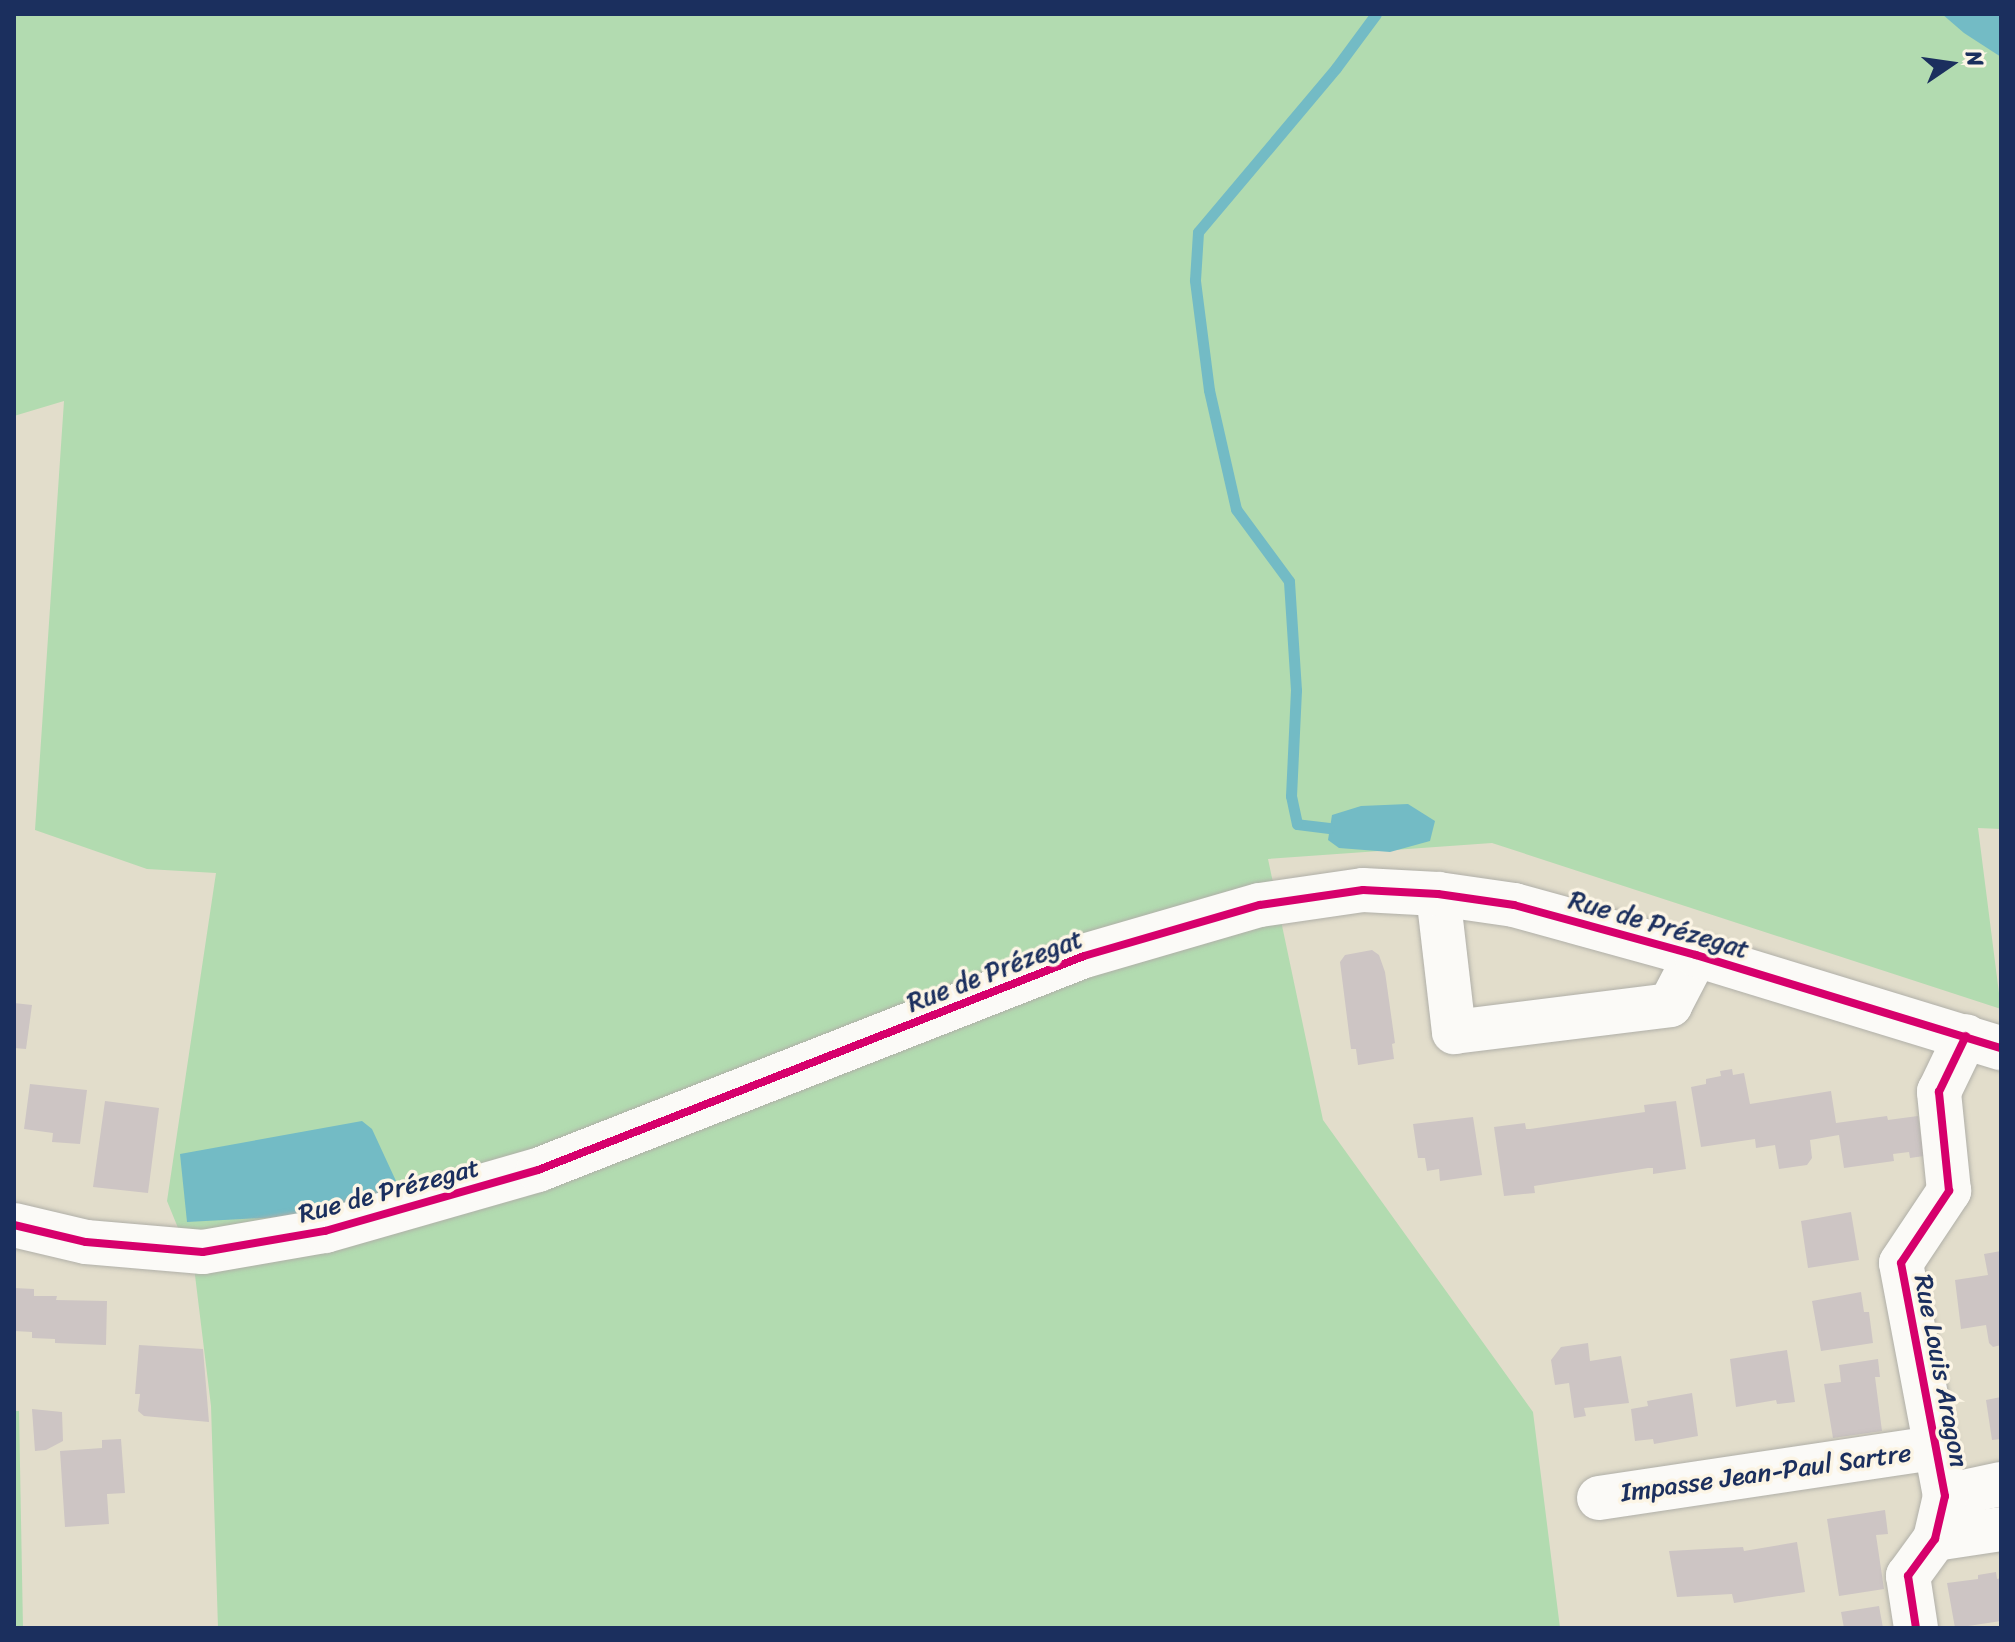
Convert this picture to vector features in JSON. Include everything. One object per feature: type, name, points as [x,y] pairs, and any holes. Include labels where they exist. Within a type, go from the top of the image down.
[{"type":"street","name":"Rue de Prézegat","points":[[14,1225],[86,1242],[203,1252],[325,1231],[418,1208],[538,1170],[1084,956],[1260,905],[1363,890],[1438,894],[1514,905],[1696,955],[1849,1004],[1984,1042]]},
{"type":"street","points":[[1438,894],[1454,1032],[1670,1005],[1696,955]]},
{"type":"street","name":"Rue Louis Aragon","points":[[1916,1628],[1908,1576],[1935,1539],[1945,1496],[1933,1448],[1901,1263],[1949,1191],[1939,1092],[1984,1042]]},
{"type":"street","name":"Impasse Jean-Paul Sartre","points":[[1599,1498],[1933,1448]]},
{"type":"street","name":"Rue Louis Aragon","points":[[1945,1496],[2001,1484]]},
{"type":"street","points":[[1935,1539],[2001,1529]]},
{"type":"green space","points":[[14,14],[1942,14],[2001,57],[2001,829],[1978,828],[2001,1009],[1492,843],[1268,859],[1323,1120],[1533,1412],[1560,1628],[218,1628],[211,1406],[194,1267],[167,1201],[216,873],[147,869],[35,830],[64,401],[14,416]]},
{"type":"green space","points":[[14,1411],[19,1411],[23,1628],[14,1628]]},
{"type":"water","points":[[1942,14],[2001,14],[2001,57],[1964,33]]},
{"type":"water","points":[[1408,804],[1435,821],[1430,841],[1390,852],[1339,848],[1328,840],[1332,815],[1361,806]]},
{"type":"water","points":[[362,1121],[372,1129],[402,1194],[301,1216],[187,1222],[180,1154]]},
{"type":"building","points":[[1372,950],[1379,955],[1385,972],[1395,1043],[1392,1044],[1394,1059],[1358,1065],[1356,1049],[1351,1049],[1340,962],[1345,955]]},
{"type":"building","points":[[14,1003],[32,1005],[26,1049],[14,1048]]},
{"type":"building","points":[[1732,1069],[1733,1075],[1744,1073],[1750,1104],[1831,1091],[1836,1123],[1887,1116],[1888,1120],[1918,1116],[1924,1156],[1910,1158],[1909,1152],[1893,1154],[1894,1161],[1844,1168],[1839,1135],[1810,1140],[1812,1158],[1807,1165],[1779,1169],[1775,1145],[1756,1148],[1755,1139],[1701,1147],[1691,1087],[1706,1084],[1706,1079],[1721,1076],[1720,1071]]},
{"type":"building","points":[[30,1084],[87,1090],[80,1144],[52,1142],[53,1133],[24,1129]]},
{"type":"building","points":[[105,1101],[159,1108],[148,1193],[93,1187]]},
{"type":"building","points":[[1676,1101],[1686,1169],[1653,1174],[1653,1168],[1648,1168],[1534,1186],[1535,1193],[1504,1196],[1494,1127],[1525,1123],[1526,1129],[1530,1129],[1645,1112],[1644,1105]]},
{"type":"building","points":[[1473,1117],[1482,1175],[1440,1181],[1439,1169],[1427,1171],[1425,1158],[1418,1158],[1413,1124]]},
{"type":"building","points":[[1851,1212],[1859,1260],[1808,1268],[1801,1221]]},
{"type":"building","points":[[2001,1251],[2001,1345],[1993,1347],[1989,1343],[1986,1325],[1961,1329],[1955,1280],[1988,1275],[1984,1254]]},
{"type":"building","points":[[14,1288],[34,1289],[34,1296],[57,1296],[56,1300],[107,1301],[106,1345],[55,1343],[55,1339],[32,1338],[32,1332],[14,1331]]},
{"type":"building","points":[[1861,1292],[1864,1312],[1869,1312],[1873,1343],[1821,1351],[1812,1301]]},
{"type":"building","points":[[1588,1343],[1590,1361],[1621,1356],[1629,1403],[1584,1408],[1586,1416],[1574,1418],[1569,1383],[1555,1385],[1551,1360],[1561,1347]]},
{"type":"building","points":[[139,1345],[203,1349],[209,1422],[144,1416],[138,1411],[140,1394],[135,1394]]},
{"type":"building","points":[[1787,1350],[1795,1402],[1777,1404],[1776,1400],[1736,1407],[1730,1359]]},
{"type":"building","points":[[1878,1359],[1880,1377],[1875,1377],[1882,1431],[1833,1438],[1824,1384],[1841,1382],[1839,1365]]},
{"type":"building","points":[[1692,1393],[1698,1436],[1654,1444],[1653,1439],[1635,1441],[1631,1409],[1648,1406],[1647,1401]]},
{"type":"building","points":[[2001,1397],[2001,1439],[1992,1440],[1986,1400]]},
{"type":"building","points":[[32,1409],[62,1412],[63,1441],[46,1450],[35,1451]]},
{"type":"building","points":[[121,1439],[125,1493],[107,1494],[109,1524],[65,1527],[60,1451],[102,1448],[102,1440]]},
{"type":"building","points":[[1885,1510],[1888,1534],[1876,1535],[1884,1589],[1839,1596],[1827,1519]]},
{"type":"building","points":[[1797,1542],[1805,1592],[1734,1603],[1732,1594],[1677,1597],[1669,1551],[1743,1547],[1744,1551]]},
{"type":"building","points":[[1996,1572],[1997,1579],[2001,1578],[2001,1621],[1955,1628],[1947,1583],[1978,1579],[1978,1575]]},
{"type":"building","points":[[1879,1606],[1883,1628],[1844,1628],[1841,1612]]},
{"type":"waterway","points":[[1329,828],[1297,824],[1291,796],[1296,690],[1289,581],[1236,509],[1209,390],[1195,280],[1198,232],[1336,68],[1376,14]]},
{"type":"cycle path","points":[[14,1225],[86,1242],[203,1252],[325,1231],[538,1170],[1084,956],[1260,905],[1363,890],[1438,894],[1514,905],[1696,955],[2001,1048]]},
{"type":"cycle path","points":[[1916,1628],[1908,1576],[1935,1539],[1945,1496],[1901,1263],[1949,1191],[1939,1092],[1966,1036]]}]
